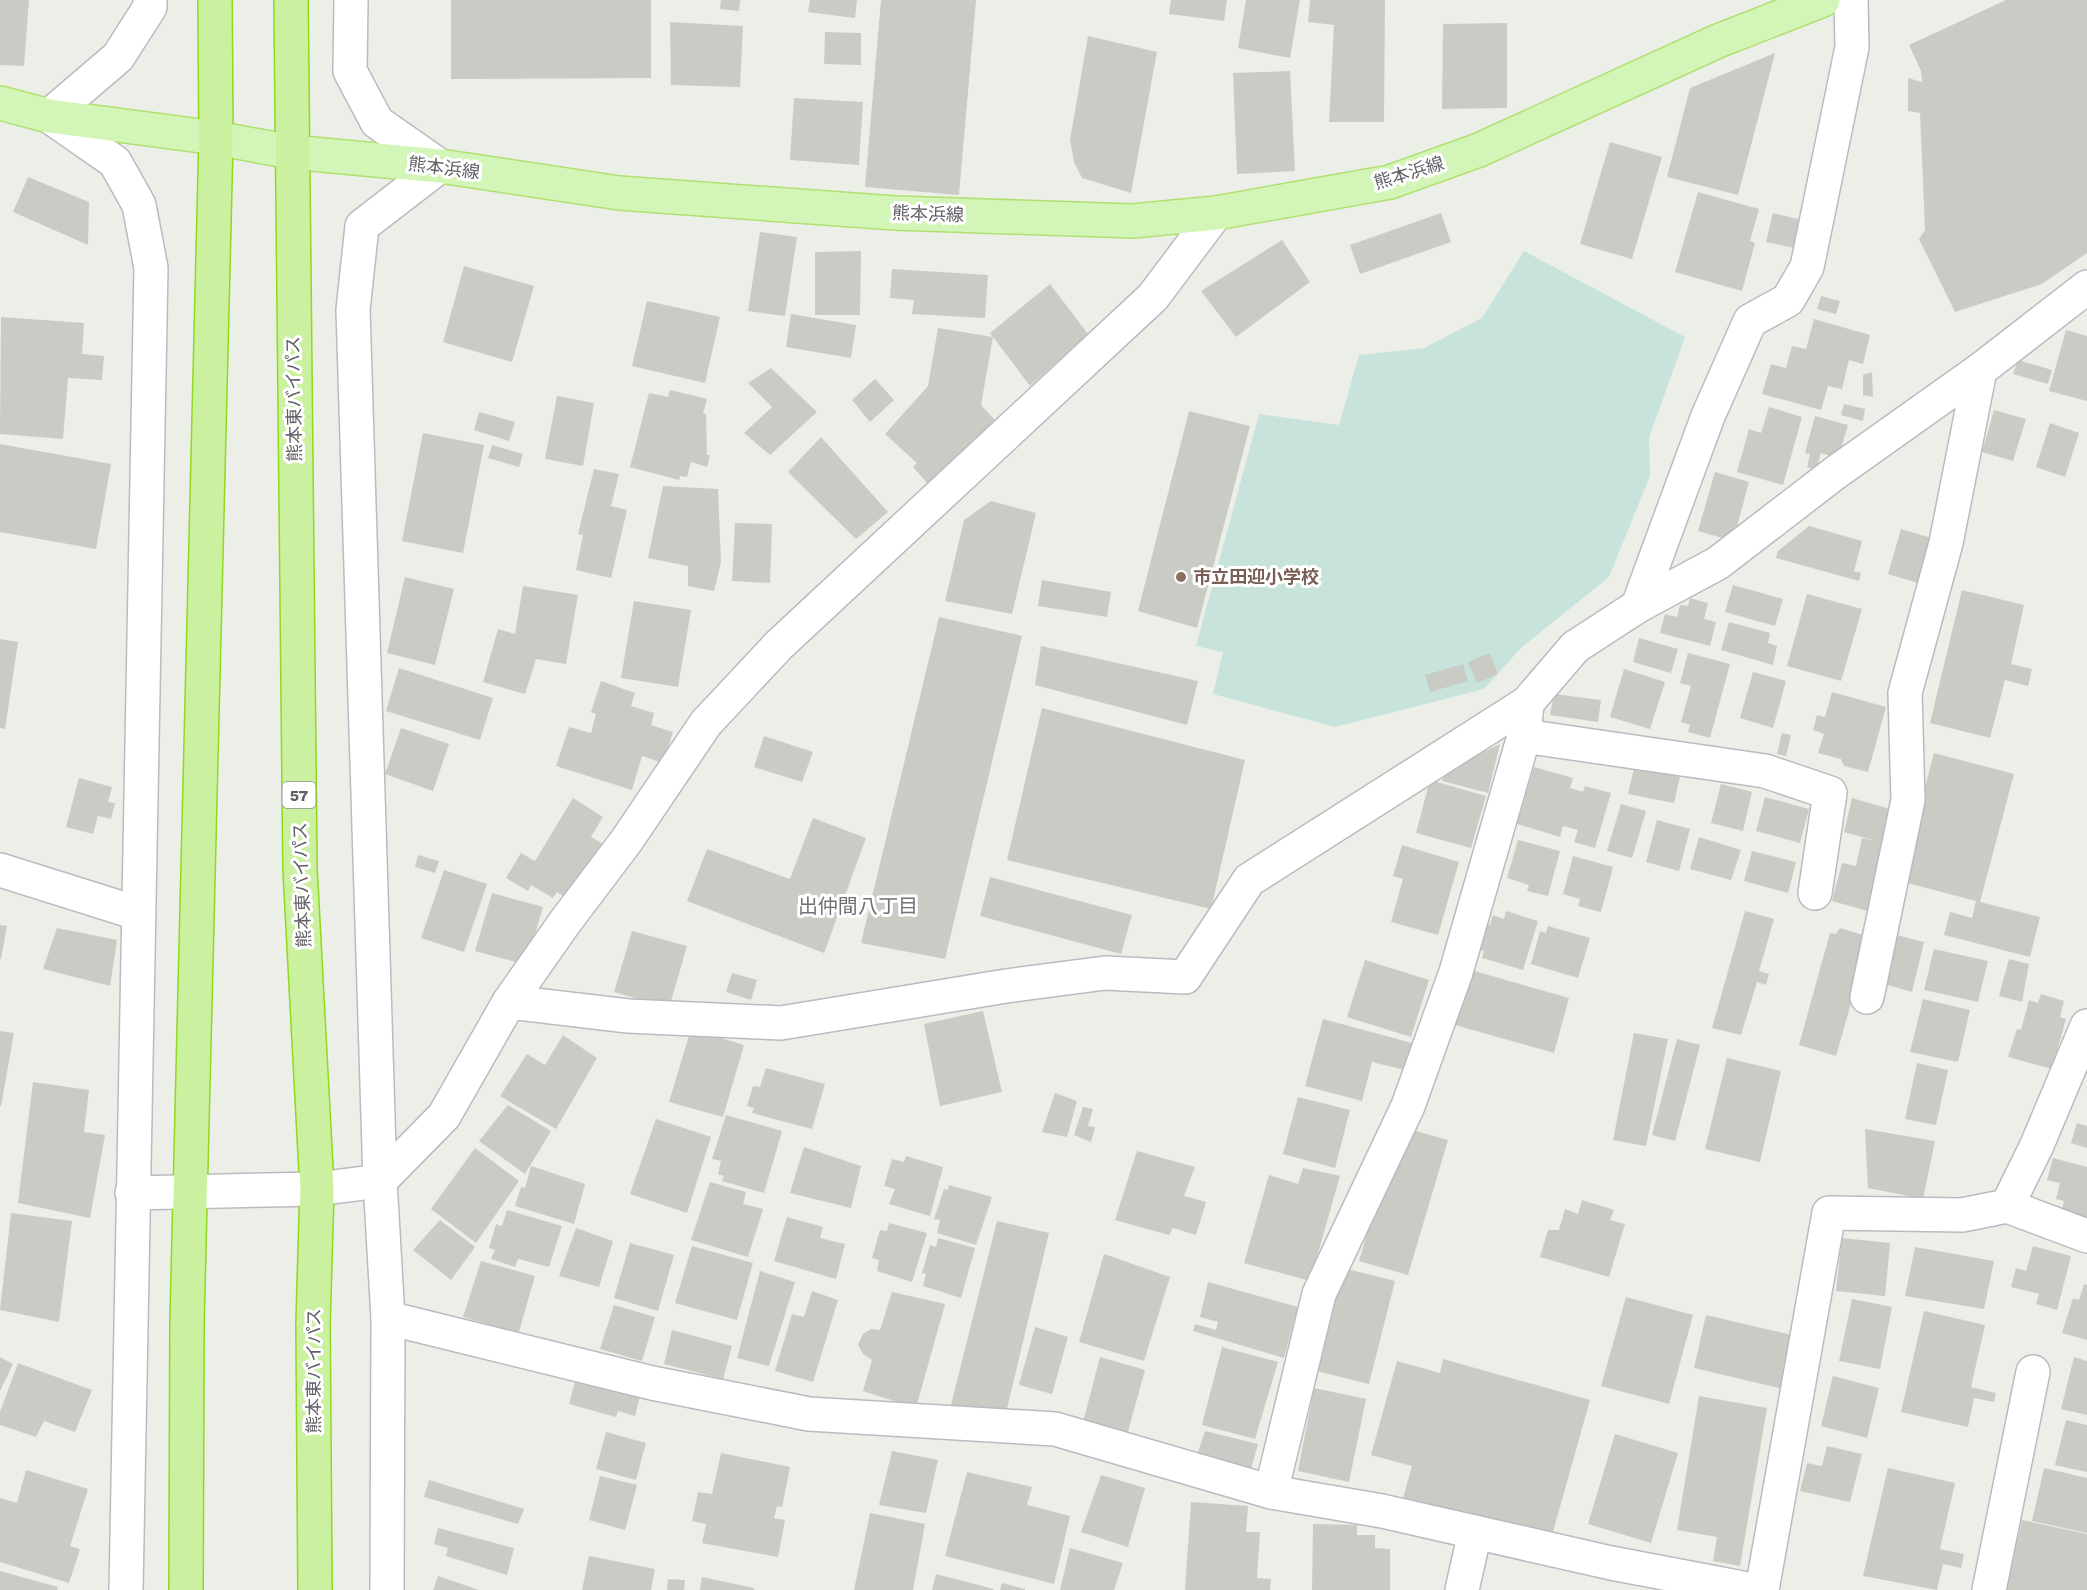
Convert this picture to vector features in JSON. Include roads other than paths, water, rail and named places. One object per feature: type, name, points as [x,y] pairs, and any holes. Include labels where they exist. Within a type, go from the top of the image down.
[{"type":"highway","points":[[186,1590],[190,1192],[216,138],[215,0]]},
{"type":"highway","name":"熊本東バイパス","points":[[291,0],[300,869],[317,1189],[313,1323],[315,1590]]},
{"type":"main road","name":"熊本浜線","points":[[0,103],[49,116],[216,138],[291,152],[440,166],[619,193],[896,213],[1133,221],[1216,213],[1390,182],[1479,150],[1718,41],[1824,0]]},
{"type":"street","points":[[126,1590],[137,913],[151,268],[139,205],[115,162],[49,116],[118,57],[150,7],[150,0]]},
{"type":"street","points":[[351,0],[350,71],[377,122],[440,166],[362,226],[353,310],[380,1181],[388,1318],[387,1590]]},
{"type":"street","points":[[1638,606],[1708,416],[1750,321],[1788,300],[1807,267],[1852,46],[1851,0]]},
{"type":"street","points":[[132,1192],[317,1189],[380,1181],[444,1116],[509,1002],[565,922],[627,840],[706,723],[778,645],[1153,297],[1216,213]]},
{"type":"street","points":[[509,1002],[628,1016],[781,1023],[1006,986],[1105,973],[1185,977],[1249,880],[1527,703],[1575,647],[1638,606],[1718,563],[1835,472],[1980,370],[2087,287]]},
{"type":"street","points":[[1867,997],[1908,800],[1905,693],[1946,543],[1980,370]]},
{"type":"street","points":[[1271,1492],[1319,1294],[1408,1106],[1456,972],[1524,736],[1527,703]]},
{"type":"street","points":[[1524,736],[1765,771],[1830,793],[1815,893]]},
{"type":"street","points":[[0,870],[137,913]]},
{"type":"street","points":[[2007,1206],[2037,1146],[2087,1026]]},
{"type":"street","points":[[1762,1590],[1829,1213],[1962,1215],[2007,1206],[2087,1236]]},
{"type":"street","points":[[388,1318],[652,1383],[809,1414],[1055,1429],[1271,1492],[1382,1511],[1611,1563],[1753,1590]]},
{"type":"street","points":[[1989,1590],[2033,1372]]},
{"type":"street","points":[[1462,1590],[1474,1532]]},
{"type":"place","name":"市立田迎小学校","points":[[1181,577]]},
{"type":"district","name":"出仲間八丁目","points":[[858,906]]}]
